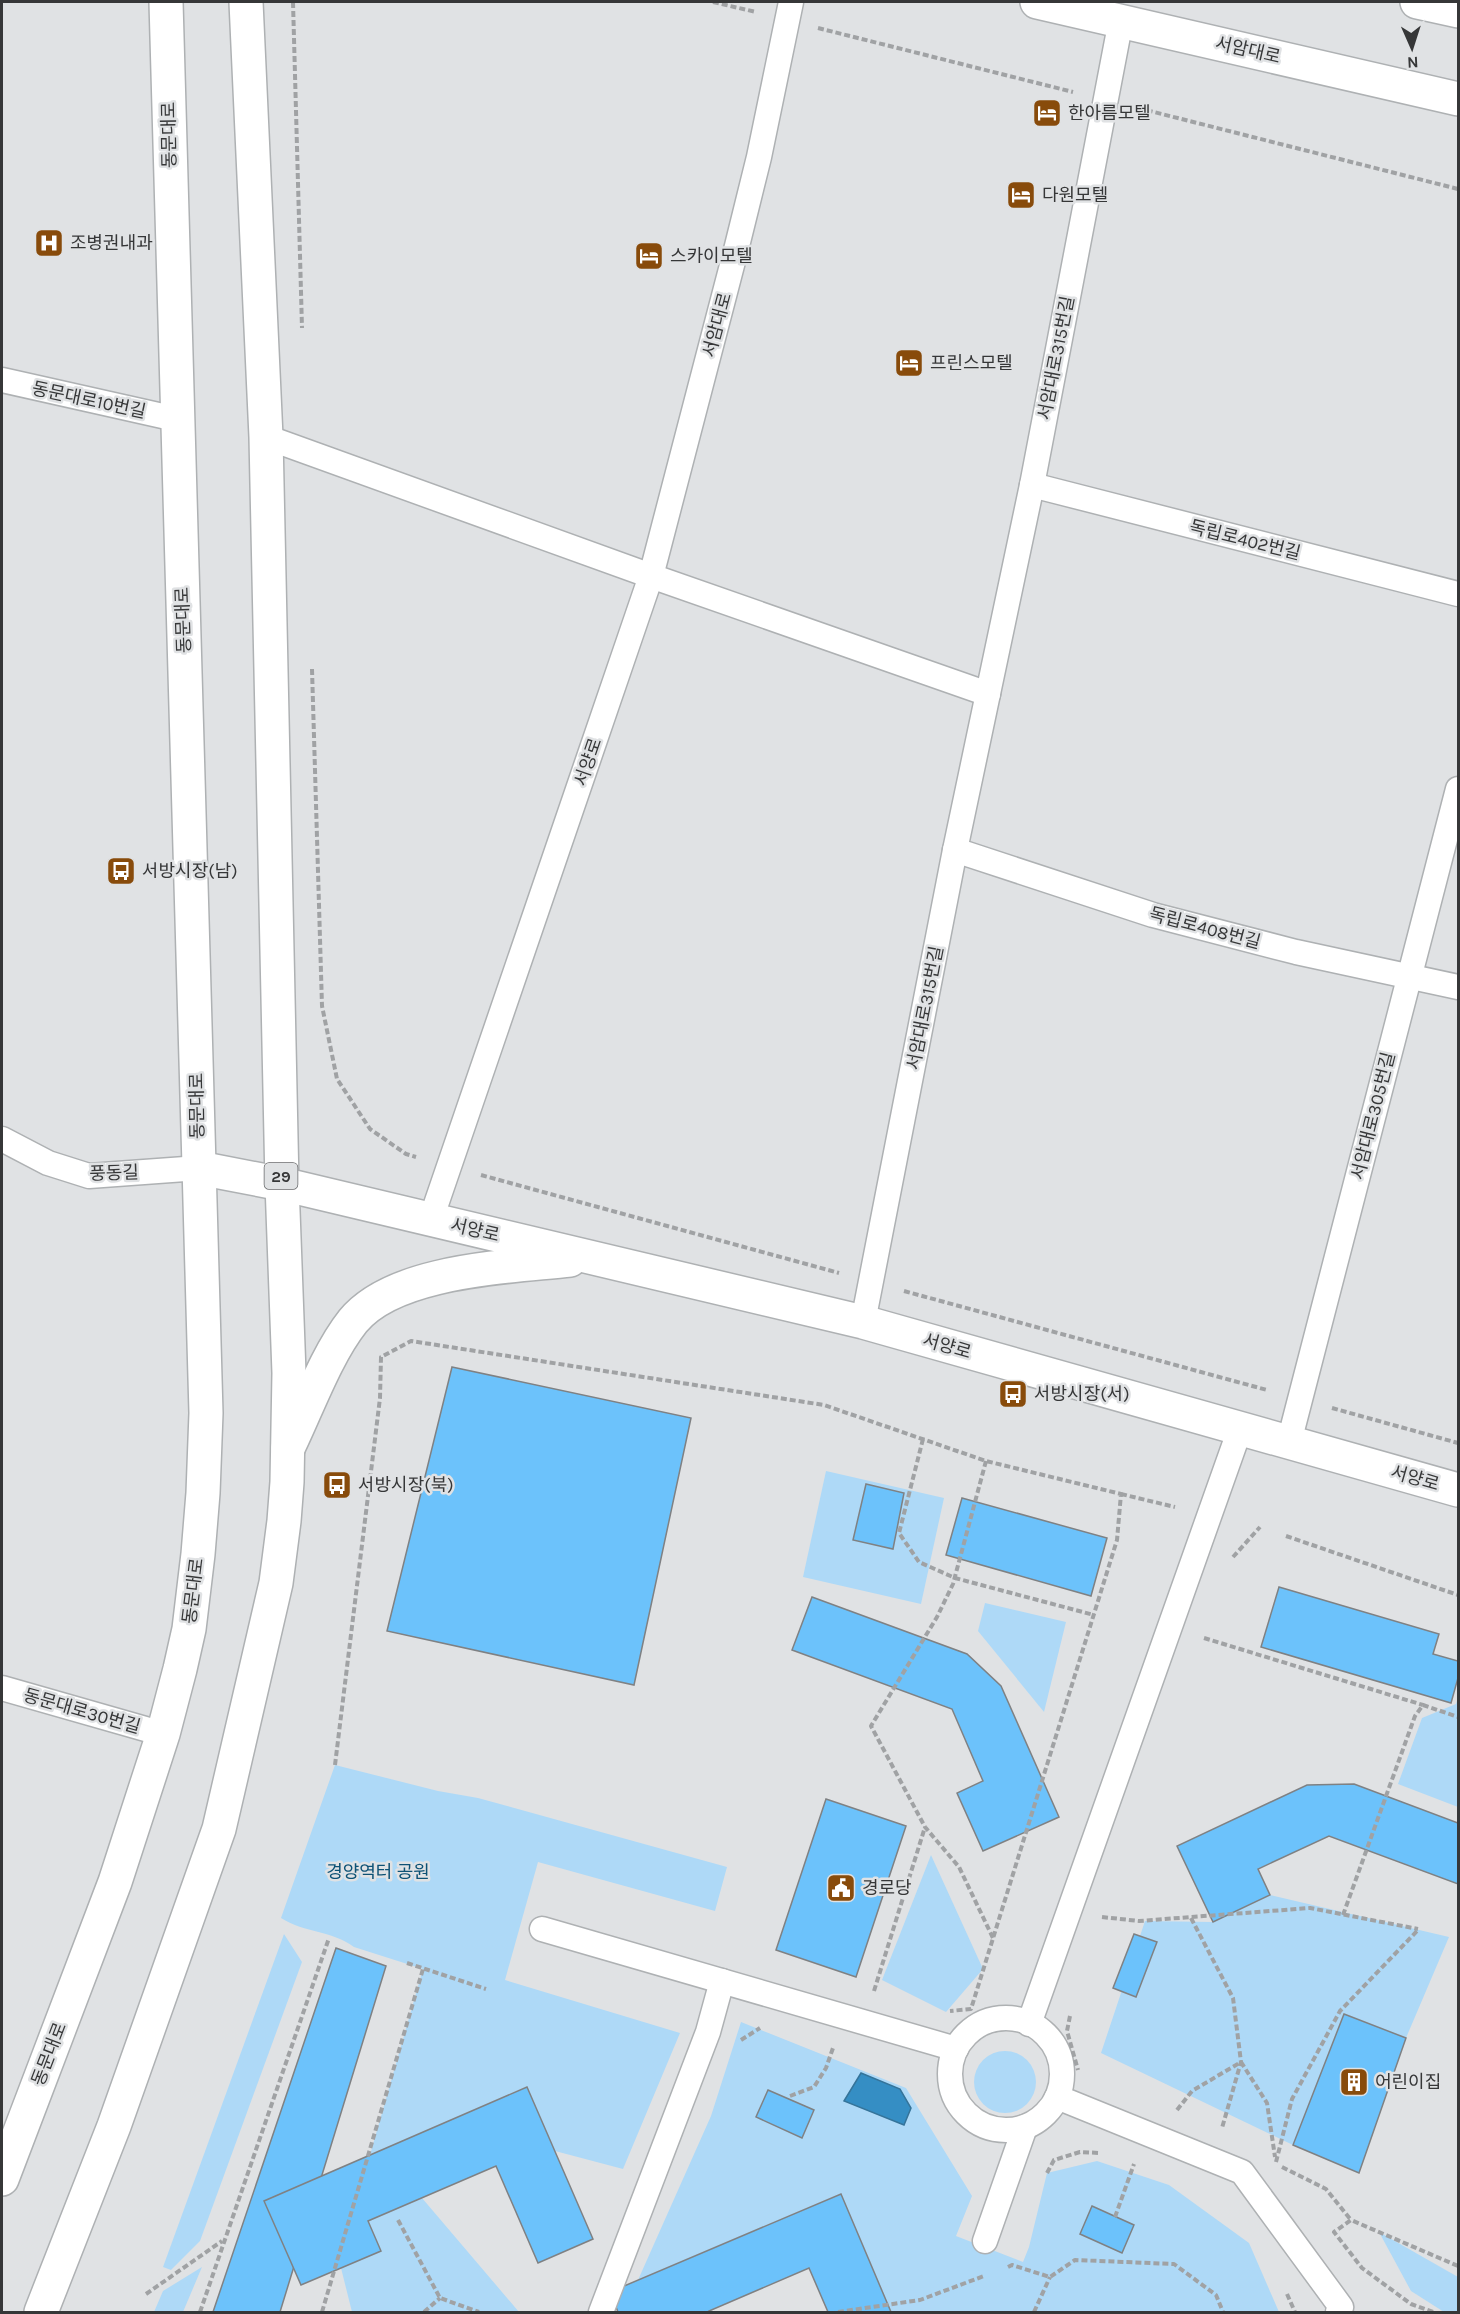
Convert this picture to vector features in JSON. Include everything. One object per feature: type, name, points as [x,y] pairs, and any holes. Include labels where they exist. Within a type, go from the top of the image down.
[{"type":"main road","name":"동문대로","points":[[2,2179],[115,1882],[163,1734],[189,1629],[203,1493],[206,1413],[192,854],[176,419],[166,2]]},
{"type":"main road","name":"29","points":[[41,2313],[114,2126],[219,1829],[276,1583],[284,1521],[289,1373],[282,1184],[266,437],[246,2]]},
{"type":"main road","name":"서암대로","points":[[1036,2],[1458,99]]},
{"type":"main road","points":[[1417,2],[1458,11]]},
{"type":"main road","name":"서양로","points":[[199,1168],[282,1184],[863,1322],[1458,1491]]},
{"type":"main road","points":[[288,1448],[339,1342],[354,1320],[372,1304],[396,1291],[425,1280],[590,1257]]},
{"type":"lane","name":"서암대로","points":[[651,576],[759,157],[791,2]]},
{"type":"lane","name":"서암대로315번길","points":[[863,1322],[956,850],[1032,485],[1121,20]]},
{"type":"lane","name":"동문대로10번길","points":[[2,380],[176,419]]},
{"type":"lane","points":[[266,437],[651,576],[988,694]]},
{"type":"lane","name":"독립로402번길","points":[[1032,485],[1458,594]]},
{"type":"lane","name":"서양로","points":[[431,1219],[651,576]]},
{"type":"lane","name":"서암대로305번길","points":[[1289,1442],[1458,795]]},
{"type":"lane","name":"독립로408번길","points":[[956,850],[1153,915],[1296,952],[1458,987]]},
{"type":"lane","name":"풍동길","points":[[2,1139],[48,1163],[89,1176],[199,1168]]},
{"type":"lane","points":[[1029,2024],[1240,1428]]},
{"type":"lane","name":"동문대로30번길","points":[[2,1688],[163,1734]]},
{"type":"lane","points":[[543,1929],[957,2049]]},
{"type":"lane","points":[[601,2313],[708,2032],[722,1981]]},
{"type":"lane","points":[[1003,2019],[1019,2019],[1029,2024],[1037,2027],[1050,2040],[1059,2055],[1062,2073],[1060,2090],[1053,2106],[1040,2119],[1025,2127],[1006,2131],[987,2127],[971,2118],[958,2103],[951,2086],[951,2067],[957,2049],[968,2034],[984,2023],[1003,2019]]},
{"type":"lane","points":[[1057,2097],[1242,2172],[1343,2311]]},
{"type":"lane","points":[[984,2241],[1025,2127]]},
{"type":"path","points":[[293,2],[302,333]]},
{"type":"path","points":[[312,664],[322,1006],[337,1079],[370,1129],[406,1154],[1458,1443]]},
{"type":"path","points":[[334,1765],[380,1398],[381,1357],[411,1341],[825,1405],[986,1461],[1175,1507]]},
{"type":"path","points":[[923,1439],[899,1533],[919,1562],[955,1578],[1094,1615]]},
{"type":"path","points":[[986,1461],[955,1578],[937,1617],[871,1725],[925,1827],[959,1867],[993,1939]]},
{"type":"path","points":[[946,2012],[971,2009],[1117,1540],[1121,1494]]},
{"type":"path","points":[[1230,1565],[1234,1555],[1260,1527]]},
{"type":"path","points":[[1286,1536],[1458,1595]]},
{"type":"path","points":[[1200,1648],[1208,1627]]},
{"type":"path","points":[[1204,1638],[1458,1717]]},
{"type":"path","points":[[1343,1915],[1415,1716],[1423,1705]]},
{"type":"path","points":[[872,1998],[925,1827]]},
{"type":"path","points":[[1098,1927],[1106,1907]]},
{"type":"path","points":[[1102,1917],[1138,1922],[1310,1908],[1418,1929],[1340,2011],[1292,2099],[1276,2164]]},
{"type":"path","points":[[1191,1918],[1233,1998],[1241,2062],[1222,2129]]},
{"type":"path","points":[[200,2313],[329,1938]]},
{"type":"path","points":[[407,1963],[486,1989]]},
{"type":"path","points":[[322,2313],[423,1969]]},
{"type":"path","points":[[1071,2008],[1067,2031],[1080,2079]]},
{"type":"path","points":[[734,2045],[767,2024]]},
{"type":"path","points":[[790,2096],[814,2087],[826,2068],[833,2048],[822,2044]]},
{"type":"path","points":[[1241,2062],[1266,2103],[1276,2164]]},
{"type":"path","points":[[1171,2119],[1192,2091],[1241,2062]]},
{"type":"path","points":[[1047,2173],[1054,2160],[1080,2152],[1101,2153]]},
{"type":"path","points":[[1115,2217],[1135,2160],[1129,2157]]},
{"type":"path","points":[[1266,2160],[1326,2189],[1351,2220],[1458,2266]]},
{"type":"path","points":[[398,2220],[440,2298],[479,2313]]},
{"type":"path","points":[[1351,2220],[1334,2232],[1362,2268],[1411,2304],[1433,2313]]},
{"type":"path","points":[[146,2294],[223,2241]]},
{"type":"path","points":[[1034,2313],[1050,2277],[1075,2260],[1174,2264],[1216,2295],[1223,2313]]},
{"type":"path","points":[[1001,2269],[1012,2265],[1050,2277]]},
{"type":"path","points":[[838,2313],[920,2300],[991,2273]]},
{"type":"path","points":[[1284,2285],[1295,2313]]},
{"type":"path","points":[[424,2313],[440,2298]]},
{"type":"green space","points":[[826,1471],[944,1498],[921,1604],[803,1577]]},
{"type":"green space","points":[[985,1603],[1066,1622],[1044,1712],[978,1631]]},
{"type":"green space","points":[[1458,1697],[1458,1807],[1398,1784],[1422,1718],[1456,1704]]},
{"type":"green space","name":"경양역터 공원","points":[[335,1765],[438,1791],[478,1798],[727,1867],[715,1911],[538,1862],[505,1980],[680,2033],[623,2169],[555,2151],[526,2087],[370,2155],[423,1969],[354,1947],[336,1937],[281,1918]]},
{"type":"green space","points":[[931,1855],[983,1969],[946,2012],[882,1980]]},
{"type":"green space","points":[[1270,1895],[1449,1937],[1406,2038],[1344,2014],[1293,2145],[1101,2053],[1145,1921],[1213,1922]]},
{"type":"green space","points":[[284,1934],[302,1962],[200,2241],[171,2270],[163,2267]]},
{"type":"green space","points":[[741,2022],[906,2088],[972,2196],[956,2236],[1023,2262],[1029,2247],[1047,2173],[1097,2161],[1169,2185],[1249,2243],[1279,2312],[891,2312],[840,2194],[638,2280],[711,2116]]},
{"type":"green space","points":[[999,2051],[1011,2051],[1027,2060],[1034,2070],[1036,2082],[1034,2094],[1027,2104],[1011,2113],[999,2113],[988,2108],[979,2099],[974,2088],[974,2076],[979,2065],[988,2056]]},
{"type":"green space","points":[[422,2198],[519,2312],[352,2312],[341,2268],[381,2251],[368,2221]]},
{"type":"green space","points":[[1379,2232],[1458,2277],[1458,2312],[1444,2312],[1411,2291]]},
{"type":"green space","points":[[202,2267],[183,2312],[154,2312],[163,2291]]},
{"type":"water","points":[[861,2073],[900,2089],[911,2108],[904,2125],[844,2101]]},
{"type":"building","points":[[452,1367],[691,1418],[634,1685],[387,1631]]},
{"type":"building","points":[[866,1484],[904,1493],[893,1549],[853,1540]]},
{"type":"building","points":[[962,1498],[1107,1538],[1091,1596],[946,1555]]},
{"type":"building","points":[[1279,1587],[1439,1634],[1433,1654],[1458,1661],[1458,1678],[1451,1703],[1261,1647]]},
{"type":"building","points":[[812,1597],[967,1654],[1001,1686],[1059,1817],[983,1851],[957,1793],[983,1781],[952,1709],[792,1650]]},
{"type":"building","points":[[1354,1784],[1458,1823],[1458,1884],[1329,1836],[1258,1869],[1270,1895],[1213,1922],[1177,1846],[1307,1785]]},
{"type":"building","name":"경로당","points":[[826,1799],[906,1826],[856,1977],[776,1950]]},
{"type":"building","points":[[1134,1934],[1157,1942],[1136,1997],[1113,1988]]},
{"type":"building","points":[[336,1948],[386,1966],[280,2312],[213,2312]]},
{"type":"building","name":"어린이집","points":[[1344,2014],[1406,2038],[1359,2173],[1293,2145]]},
{"type":"building","points":[[527,2087],[593,2239],[538,2263],[496,2166],[368,2221],[381,2251],[301,2285],[264,2201]]},
{"type":"building","points":[[768,2090],[814,2110],[802,2138],[756,2117]]},
{"type":"building","points":[[841,2194],[891,2312],[828,2312],[809,2268],[710,2312],[618,2312],[610,2292]]},
{"type":"building","points":[[1092,2206],[1134,2225],[1122,2253],[1080,2234]]},
{"type":"place","name":"한아름모텔","points":[[1047,113]]},
{"type":"place","name":"다원모텔","points":[[1021,195]]},
{"type":"place","name":"조병권내과","points":[[49,243]]},
{"type":"place","name":"스카이모텔","points":[[649,256]]},
{"type":"place","name":"프린스모텔","points":[[909,363]]},
{"type":"place","name":"서방시장(남)","points":[[121,871]]},
{"type":"place","name":"서방시장(서)","points":[[1013,1394]]},
{"type":"place","name":"서방시장(북)","points":[[337,1485]]},
{"type":"place","name":"경로당","points":[[841,1888]]},
{"type":"place","name":"어린이집","points":[[1354,2082]]}]
